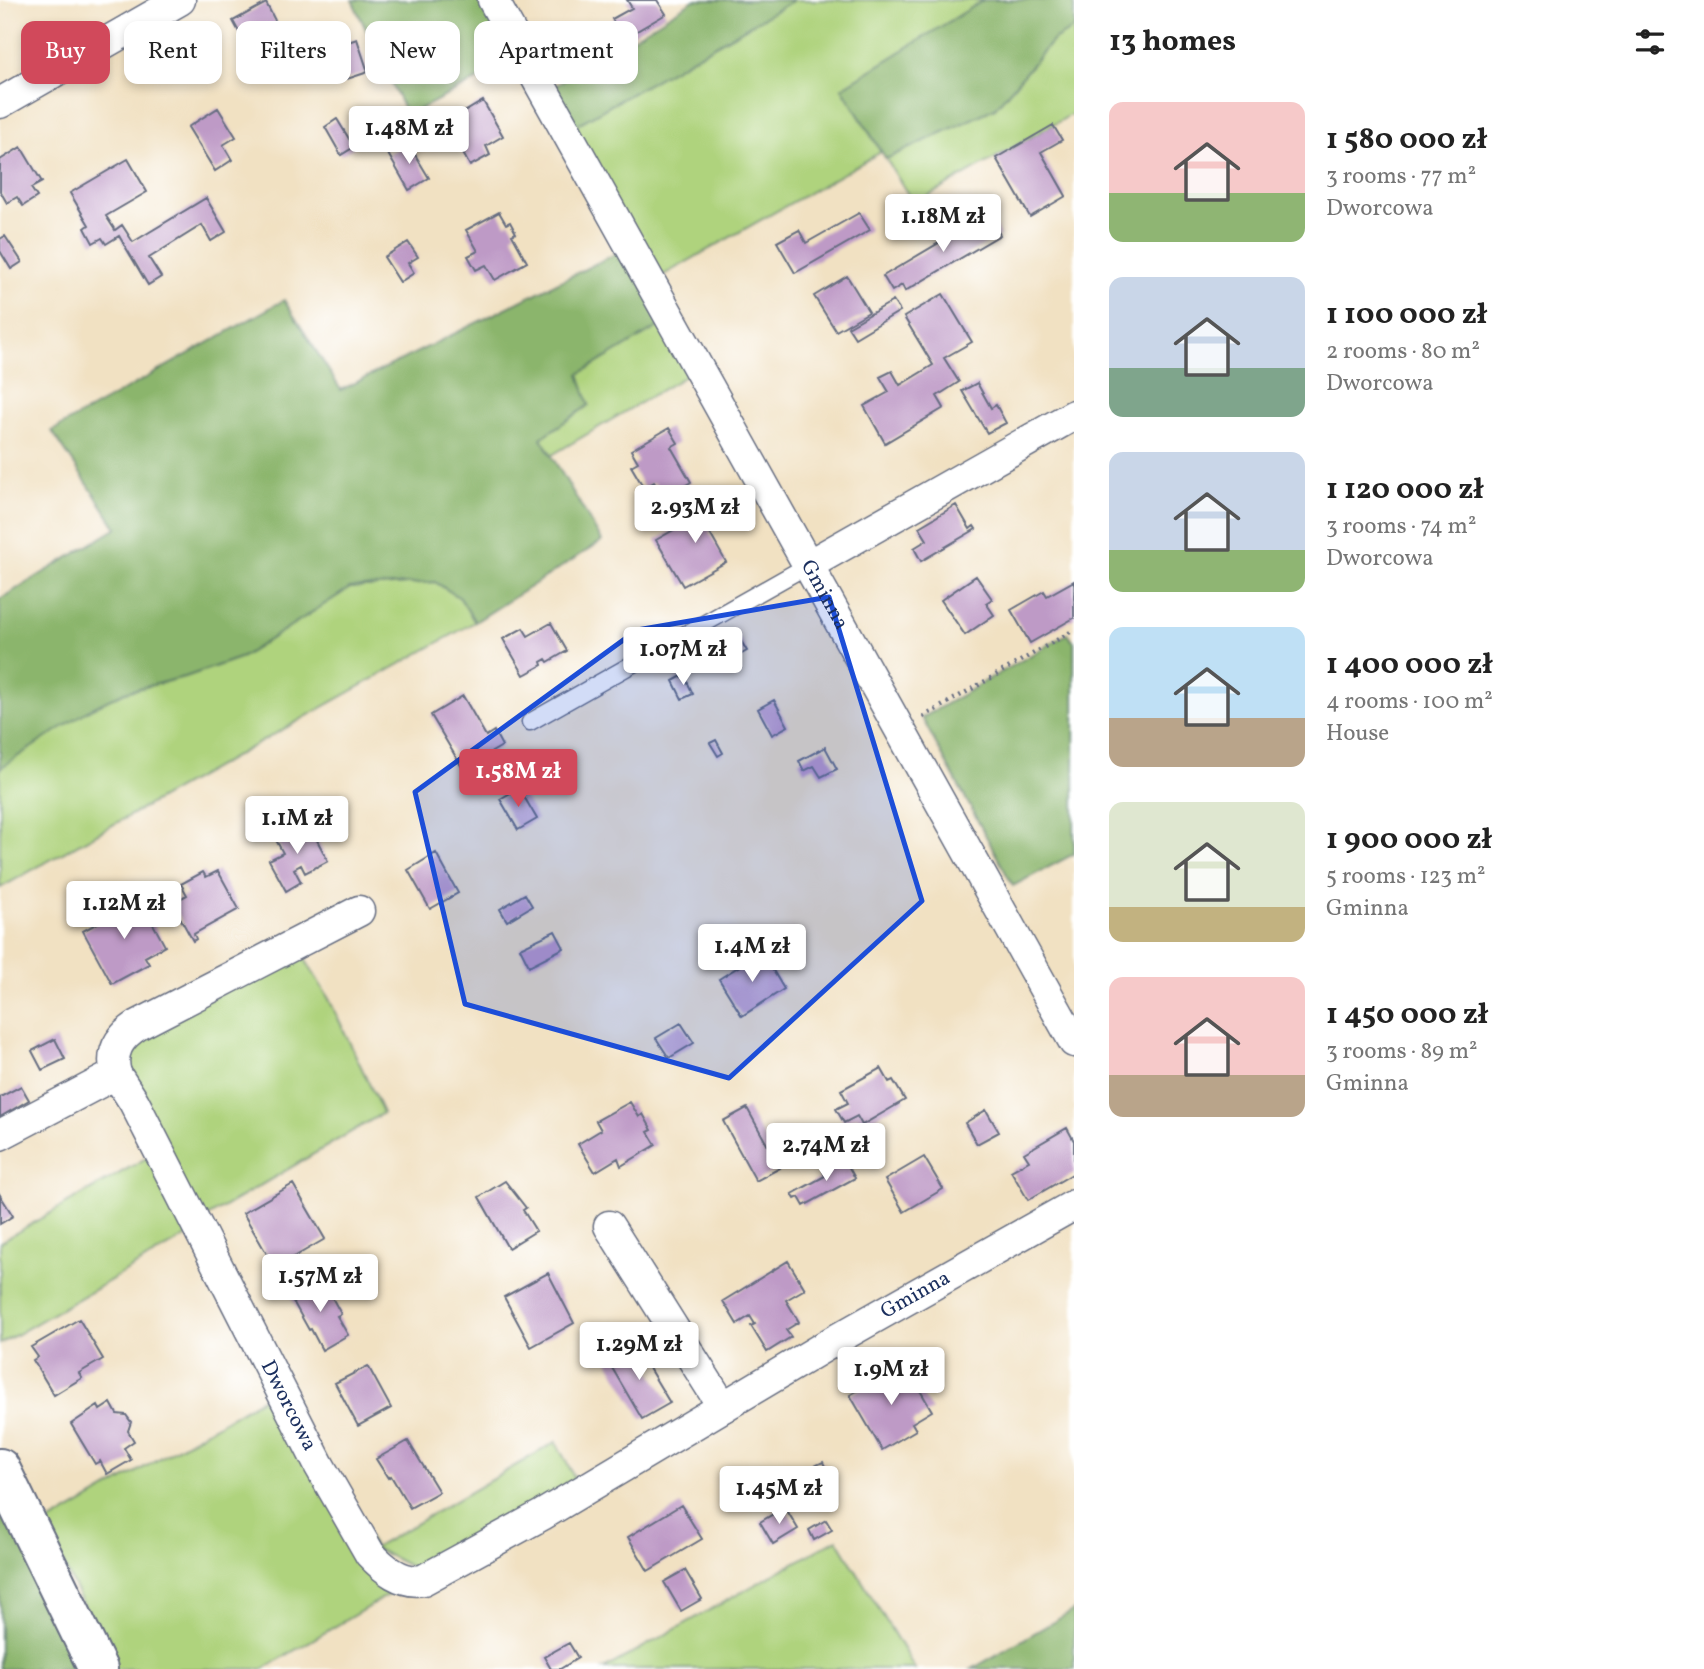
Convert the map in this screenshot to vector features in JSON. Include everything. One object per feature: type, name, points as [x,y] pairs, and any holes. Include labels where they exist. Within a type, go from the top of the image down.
[{"type":"street","points":[[0,103],[180,0]]},
{"type":"street","name":"Gminna","points":[[493,0],[810,564],[1074,1042]]},
{"type":"street","points":[[810,564],[1074,415]]},
{"type":"street","points":[[0,1135],[116,1074],[112,1062],[124,1034],[359,911]]},
{"type":"street","name":"Dworcowa","points":[[116,1074],[134,1102],[326,1476],[370,1554],[380,1565],[398,1577]]},
{"type":"street","name":"Gminna","points":[[398,1577],[412,1582],[423,1580],[542,1515],[723,1407],[1074,1205]]},
{"type":"street","points":[[610,1226],[723,1407]]},
{"type":"street","points":[[0,1468],[98,1669]]},
{"type":"lane","points":[[530,722],[810,564]]},
{"type":"path","points":[[902,730],[1074,630]]},
{"type":"highlighted area","points":[[829,597],[922,901],[729,1078],[465,1004],[415,792],[637,630]]},
{"type":"green space","points":[[352,0],[483,0],[495,21],[474,21],[474,81],[407,116],[392,84],[460,84],[460,21],[365,21],[365,27]]},
{"type":"green space","points":[[694,0],[794,0],[571,128],[550,89],[558,84],[638,84],[638,35]]},
{"type":"green space","points":[[794,0],[984,0],[842,88],[881,152],[660,277],[571,128]]},
{"type":"green space","points":[[984,0],[1074,0],[1074,28],[1052,41],[995,108],[886,159],[842,88]]},
{"type":"green space","points":[[1074,28],[1074,113],[914,204],[886,159],[995,108],[1052,41]]},
{"type":"green space","points":[[623,250],[663,324],[579,374],[589,405],[541,438],[602,541],[475,622],[460,598],[435,582],[350,588],[242,657],[188,676],[125,692],[92,708],[0,768],[0,599],[117,528],[52,431],[284,300],[341,390]]},
{"type":"green space","points":[[663,324],[692,372],[552,455],[541,438],[589,405],[579,374]]},
{"type":"green space","points":[[435,582],[460,598],[475,622],[0,888],[0,768],[91,708],[125,692],[188,676],[242,657],[350,588]]},
{"type":"green space","points":[[1067,634],[1074,642],[1074,854],[1013,886],[922,718]]},
{"type":"green space","points":[[299,949],[329,999],[383,1113],[202,1220],[132,1087],[123,1053],[128,1044]]},
{"type":"green space","points":[[155,1153],[194,1232],[0,1344],[0,1242]]},
{"type":"green space","points":[[275,1391],[400,1588],[263,1669],[115,1669],[44,1526]]},
{"type":"green space","points":[[556,1442],[579,1486],[419,1571],[374,1548]]},
{"type":"green space","points":[[0,1492],[86,1669],[0,1669]]},
{"type":"green space","points":[[837,1539],[915,1669],[604,1669]]},
{"type":"green space","points":[[1074,1610],[1074,1669],[972,1669]]},
{"type":"building","points":[[627,0],[657,0],[666,14],[638,30],[638,21],[613,21],[612,19],[632,8]]},
{"type":"building","points":[[266,3],[275,21],[236,21],[236,26],[233,21]]},
{"type":"building","points":[[357,39],[365,63],[365,73],[351,78],[351,41]]},
{"type":"building","points":[[483,101],[503,136],[486,146],[490,155],[470,166],[448,126],[458,120],[456,117]]},
{"type":"building","points":[[218,108],[236,137],[223,145],[232,160],[215,171],[188,127]]},
{"type":"building","points":[[337,119],[354,147],[341,155],[325,127]]},
{"type":"building","points":[[1053,125],[1062,140],[1041,152],[1066,196],[1030,217],[996,158]]},
{"type":"building","points":[[408,143],[429,178],[409,190],[388,154]]},
{"type":"building","points":[[21,147],[42,182],[31,188],[37,197],[23,206],[17,197],[7,203],[0,191],[0,160]]},
{"type":"building","points":[[128,159],[147,192],[106,216],[115,230],[122,225],[133,242],[206,198],[226,232],[211,241],[202,225],[149,258],[161,277],[148,285],[119,236],[106,244],[102,238],[93,243],[85,228],[89,225],[70,193]]},
{"type":"building","points":[[499,212],[506,224],[510,222],[516,233],[512,235],[527,262],[495,280],[486,265],[476,270],[468,256],[478,251],[466,230]]},
{"type":"building","points":[[859,213],[870,230],[795,273],[777,242],[799,230],[806,243]]},
{"type":"building","points":[[988,214],[1000,235],[905,291],[902,285],[892,291],[883,276]]},
{"type":"building","points":[[5,236],[22,262],[11,269],[0,251],[0,239]]},
{"type":"building","points":[[408,242],[418,257],[408,263],[414,273],[400,282],[384,257]]},
{"type":"building","points":[[847,276],[869,312],[836,331],[814,296]]},
{"type":"building","points":[[943,294],[972,342],[944,358],[959,382],[937,396],[944,408],[885,443],[864,406],[889,392],[880,377],[892,371],[900,385],[933,365],[904,317]]},
{"type":"building","points":[[893,301],[900,311],[855,338],[848,327]]},
{"type":"building","points":[[977,383],[991,408],[996,405],[1006,423],[987,433],[962,391]]},
{"type":"building","points":[[669,428],[678,443],[671,447],[691,482],[664,498],[654,482],[644,488],[631,466],[638,462],[631,450]]},
{"type":"building","points":[[717,500],[729,521],[709,532],[726,562],[683,586],[656,540],[698,516],[696,512]]},
{"type":"building","points":[[956,505],[970,529],[974,526],[976,529],[921,561],[914,548],[927,540],[919,527]]},
{"type":"building","points":[[976,576],[992,599],[986,603],[994,615],[965,635],[941,600]]},
{"type":"building","points":[[1074,581],[1074,618],[1030,643],[1011,610],[1044,591],[1047,596]]},
{"type":"building","points":[[551,623],[567,651],[548,662],[546,659],[541,662],[542,665],[524,675],[503,639],[523,628],[528,636]]},
{"type":"building","points":[[738,636],[747,651],[722,665],[714,650]]},
{"type":"building","points":[[684,675],[693,694],[682,699],[673,681]]},
{"type":"building","points":[[463,696],[486,736],[494,731],[502,746],[463,769],[431,715]]},
{"type":"building","points":[[774,700],[788,726],[772,735],[758,709]]},
{"type":"building","points":[[716,740],[723,753],[718,756],[710,743]]},
{"type":"building","points":[[825,747],[837,769],[821,777],[814,766],[804,771],[799,761]]},
{"type":"building","points":[[519,788],[537,819],[518,830],[500,799]]},
{"type":"building","points":[[308,823],[328,861],[305,873],[301,865],[294,869],[301,882],[286,891],[269,860],[283,853],[276,840]]},
{"type":"building","points":[[436,853],[458,893],[430,909],[408,870]]},
{"type":"building","points":[[218,871],[239,909],[194,934],[196,939],[193,941],[172,903],[187,895],[181,884],[203,872],[206,877]]},
{"type":"building","points":[[525,894],[532,906],[507,921],[500,909]]},
{"type":"building","points":[[140,900],[165,946],[145,957],[149,964],[112,984],[83,931]]},
{"type":"building","points":[[555,931],[564,948],[529,966],[520,948]]},
{"type":"building","points":[[762,952],[784,989],[742,1016],[719,979]]},
{"type":"building","points":[[681,1023],[694,1043],[669,1058],[656,1038]]},
{"type":"building","points":[[55,1039],[65,1059],[42,1070],[32,1051]]},
{"type":"building","points":[[881,1068],[889,1082],[893,1080],[905,1100],[862,1125],[857,1116],[844,1123],[836,1109],[848,1103],[841,1090]]},
{"type":"building","points":[[21,1086],[29,1100],[0,1117],[0,1097]]},
{"type":"building","points":[[630,1102],[639,1117],[643,1114],[652,1130],[648,1132],[656,1145],[621,1166],[618,1158],[595,1172],[578,1144],[601,1130],[596,1121]]},
{"type":"building","points":[[747,1108],[780,1168],[756,1181],[723,1121]]},
{"type":"building","points":[[986,1110],[999,1132],[977,1144],[965,1123]]},
{"type":"building","points":[[1067,1128],[1074,1141],[1074,1173],[1028,1200],[1011,1171],[1029,1161],[1024,1153]]},
{"type":"building","points":[[924,1157],[943,1189],[904,1212],[885,1180]]},
{"type":"building","points":[[844,1159],[855,1178],[804,1206],[799,1197],[795,1199],[792,1194],[825,1176],[823,1171]]},
{"type":"building","points":[[505,1181],[526,1208],[523,1210],[536,1231],[508,1248],[479,1197]]},
{"type":"building","points":[[293,1184],[325,1239],[275,1268],[243,1213]]},
{"type":"building","points":[[0,1195],[13,1216],[0,1224]]},
{"type":"building","points":[[788,1261],[805,1289],[786,1300],[799,1322],[786,1330],[791,1337],[767,1352],[751,1326],[755,1324],[750,1316],[737,1324],[723,1301]]},
{"type":"building","points":[[548,1273],[574,1323],[531,1347],[504,1297]]},
{"type":"building","points":[[322,1279],[341,1314],[337,1316],[348,1335],[322,1350],[290,1296]]},
{"type":"building","points":[[79,1319],[103,1359],[79,1373],[82,1378],[54,1395],[33,1360],[38,1357],[31,1347]]},
{"type":"building","points":[[635,1345],[670,1403],[642,1419],[608,1361]]},
{"type":"building","points":[[368,1366],[391,1408],[358,1426],[335,1383]]},
{"type":"building","points":[[907,1368],[932,1411],[912,1423],[916,1430],[882,1450],[850,1395],[884,1375],[887,1379]]},
{"type":"building","points":[[111,1403],[117,1414],[126,1415],[131,1422],[128,1431],[134,1441],[124,1448],[131,1460],[107,1474],[100,1461],[95,1464],[71,1424],[98,1406],[100,1410]]},
{"type":"building","points":[[408,1441],[439,1492],[410,1508],[391,1476],[388,1478],[376,1459]]},
{"type":"building","points":[[823,1462],[835,1489],[817,1497],[804,1471]]},
{"type":"building","points":[[681,1505],[702,1539],[648,1571],[628,1537]]},
{"type":"building","points":[[785,1507],[798,1529],[773,1544],[760,1522]]},
{"type":"building","points":[[826,1520],[832,1530],[814,1540],[809,1530]]},
{"type":"building","points":[[685,1570],[702,1599],[681,1611],[664,1582]]},
{"type":"building","points":[[569,1643],[578,1658],[560,1669],[551,1669],[544,1657]]}]
